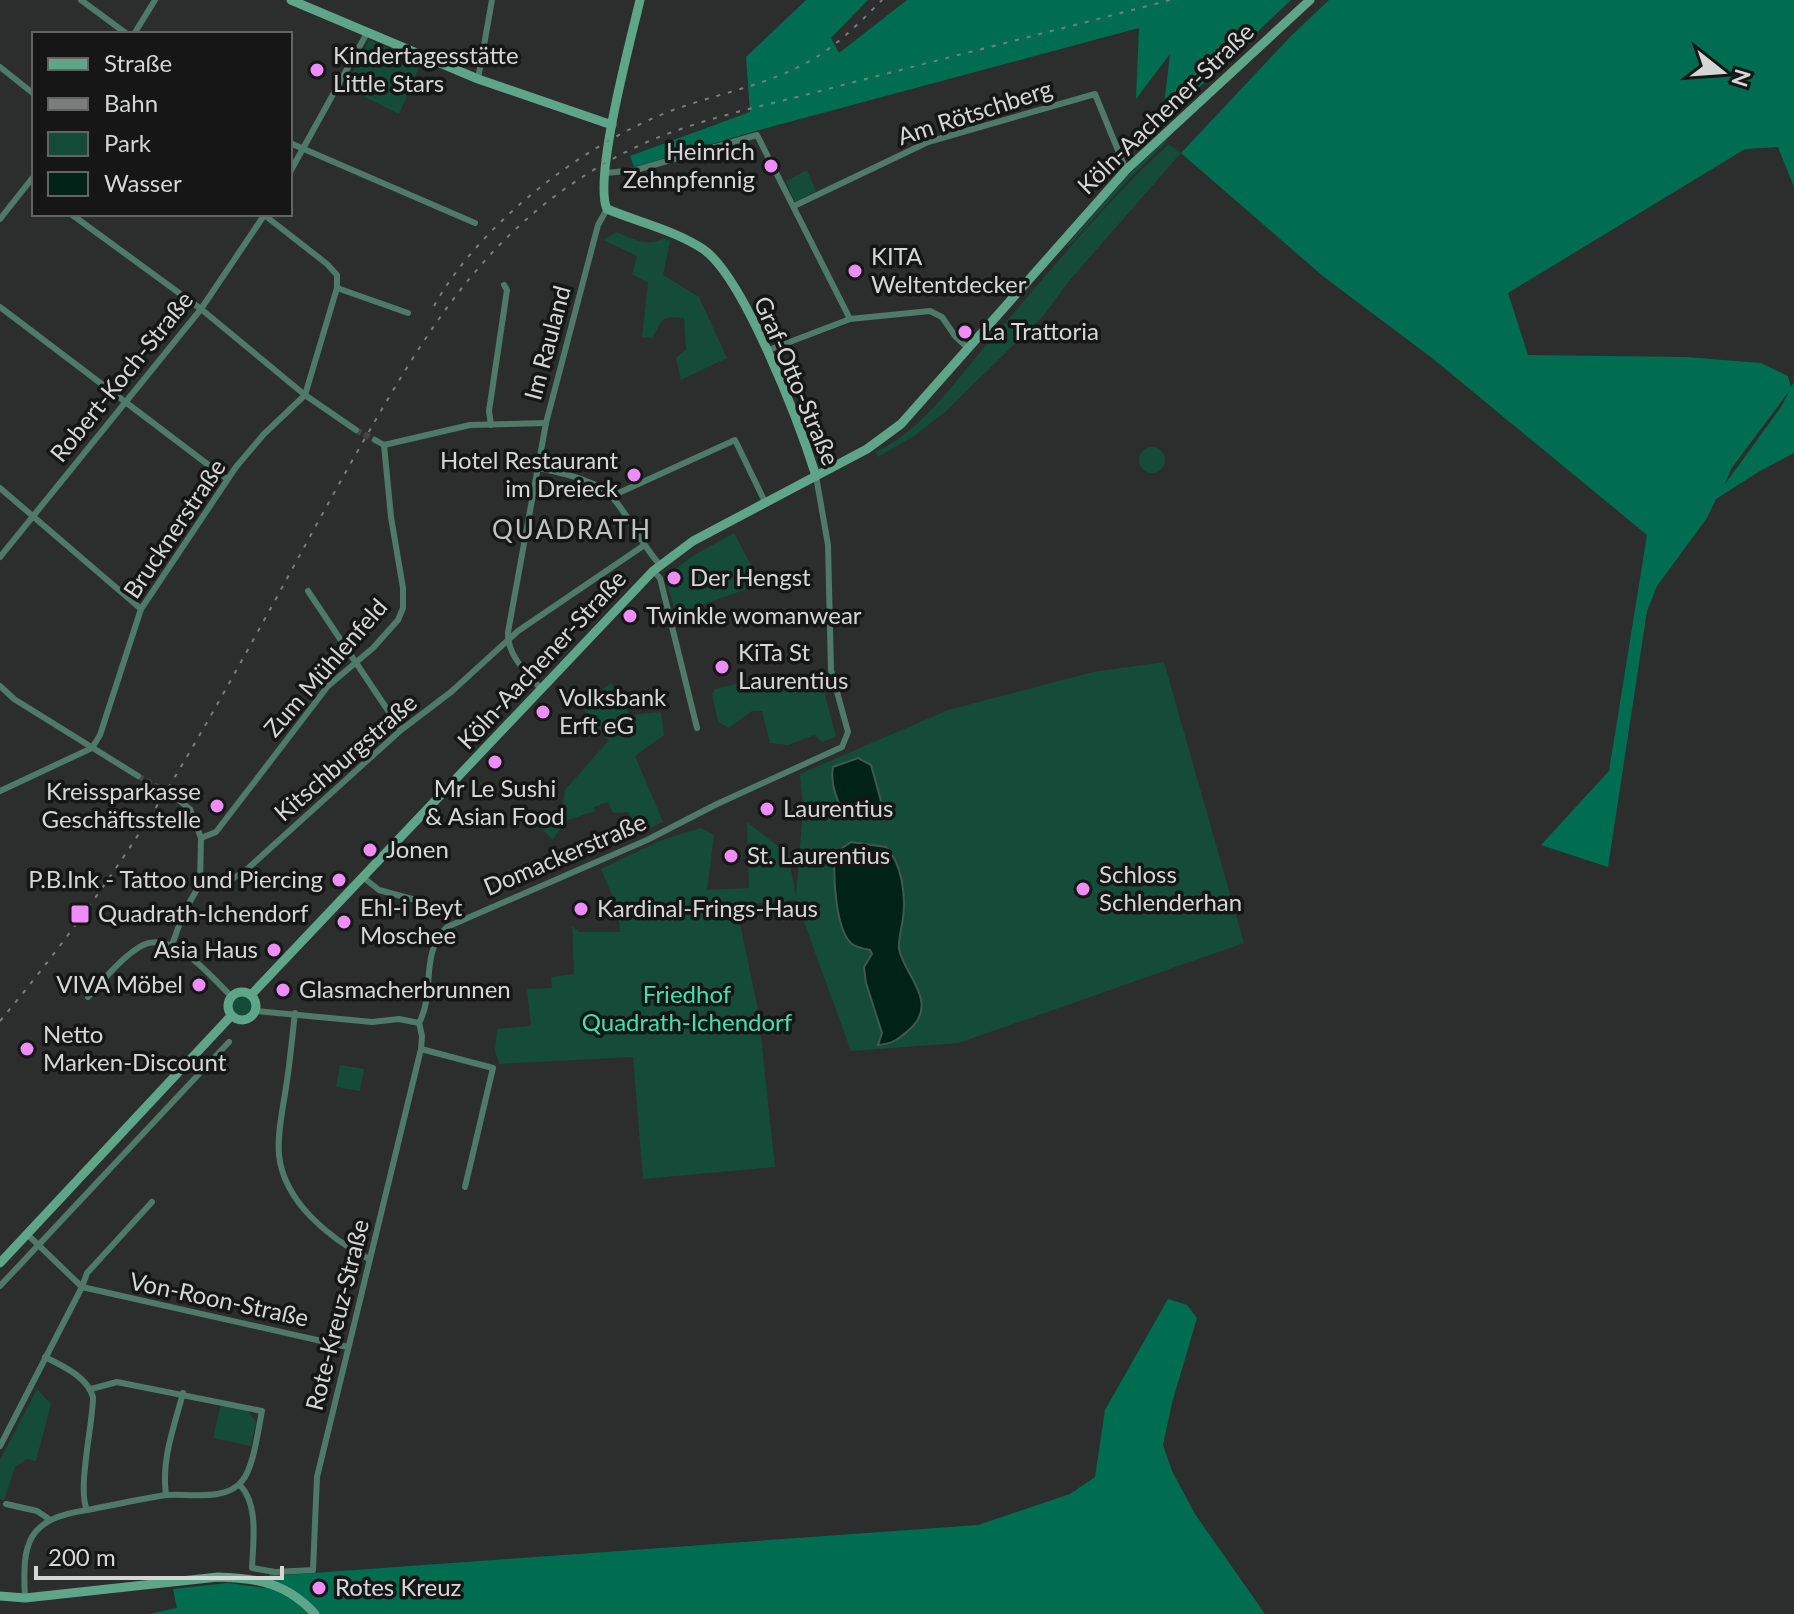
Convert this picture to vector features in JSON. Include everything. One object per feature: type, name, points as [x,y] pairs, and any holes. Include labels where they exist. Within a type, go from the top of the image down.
[{"type":"main road","points":[[291,0],[478,79],[612,125]]},
{"type":"main road","name":"Im Rauland","points":[[607,209],[602,199],[612,125],[640,0]]},
{"type":"main road","name":"Köln-Aachener-Straße","points":[[251,995],[657,568],[693,541],[867,449],[901,424],[1126,170],[1310,0]]},
{"type":"main road","name":"Graf-Otto-Straße","points":[[607,209],[683,238],[704,250],[722,266],[766,351],[816,476]]},
{"type":"main road","points":[[243,991],[251,995],[256,1002],[256,1011],[251,1017],[243,1021],[231,1016],[228,1008],[231,996],[243,991]]},
{"type":"main road","points":[[0,1263],[231,1016]]},
{"type":"main road","points":[[0,1596],[25,1598],[218,1577],[261,1580],[304,1602],[315,1614]]},
{"type":"street","points":[[81,0],[124,32]]},
{"type":"street","points":[[135,32],[155,0]]},
{"type":"street","points":[[478,79],[492,0]]},
{"type":"street","points":[[292,169],[367,33]]},
{"type":"street","points":[[0,67],[32,92]]},
{"type":"street","name":"Am Rötschberg","points":[[794,206],[928,142],[1095,94],[1126,170]]},
{"type":"street","points":[[606,173],[636,170],[757,135],[850,319]]},
{"type":"street","points":[[292,144],[475,223]]},
{"type":"street","points":[[1,216],[31,185]]},
{"type":"street","name":"Im Rauland","points":[[507,641],[546,423],[598,225],[607,209]]},
{"type":"street","points":[[74,216],[201,309],[305,395],[356,430]]},
{"type":"street","name":"Robert-Koch-Straße","points":[[0,557],[201,309],[263,216]]},
{"type":"street","points":[[267,216],[337,275],[337,288],[305,395]]},
{"type":"street","points":[[491,425],[489,411],[507,290],[504,285]]},
{"type":"street","points":[[337,288],[408,313]]},
{"type":"street","points":[[0,307],[227,479]]},
{"type":"street","points":[[766,351],[850,319],[930,311],[942,317],[969,349]]},
{"type":"street","name":"Brucknerstraße","points":[[92,748],[100,735],[141,609],[227,479],[264,434],[305,395]]},
{"type":"street","points":[[375,440],[384,445],[470,425],[546,423]]},
{"type":"street","points":[[612,496],[735,440],[765,502]]},
{"type":"street","name":"Zum Mühlenfeld","points":[[201,838],[216,832],[328,686],[373,648],[398,620],[403,608],[403,588],[391,517],[384,445]]},
{"type":"street","points":[[538,468],[578,477],[612,496],[657,568],[697,728]]},
{"type":"street","name":"Graf-Otto-Straße","points":[[816,476],[828,545],[831,670],[847,738]]},
{"type":"street","points":[[0,488],[141,609]]},
{"type":"street","name":"Kitschburgstraße","points":[[200,884],[228,882],[245,871],[401,730],[451,692],[518,631],[643,546]]},
{"type":"street","points":[[308,591],[401,730]]},
{"type":"street","points":[[507,641],[517,662],[542,690]]},
{"type":"street","points":[[0,686],[14,699],[138,776]]},
{"type":"street","name":"Domackerstraße","points":[[419,1023],[426,1006],[432,948],[443,931],[464,919],[647,840],[842,747],[847,738]]},
{"type":"street","points":[[0,791],[92,748]]},
{"type":"street","points":[[172,795],[190,809],[201,838],[200,884],[183,914],[172,945]]},
{"type":"street","points":[[364,878],[379,890],[460,912],[464,919]]},
{"type":"street","points":[[88,997],[137,948],[151,943],[172,945],[181,950],[231,996]]},
{"type":"street","points":[[256,1011],[372,1022],[399,1019],[419,1023]]},
{"type":"street","points":[[295,1013],[279,1155],[287,1182],[299,1205],[340,1240],[369,1259]]},
{"type":"street","name":"Rote-Kreuz-Straße","points":[[240,1485],[250,1497],[252,1568],[275,1572],[310,1572],[314,1567],[317,1477],[421,1049],[419,1023]]},
{"type":"street","points":[[0,1286],[229,1042]]},
{"type":"street","points":[[421,1049],[493,1068],[465,1187]]},
{"type":"street","points":[[195,1056],[201,1071]]},
{"type":"street","name":"Von-Roon-Straße","points":[[152,1202],[87,1273],[82,1287],[348,1347]]},
{"type":"street","points":[[0,1446],[82,1287],[28,1235]]},
{"type":"street","points":[[45,1357],[72,1372],[91,1389],[93,1411],[86,1507]]},
{"type":"street","points":[[25,1598],[24,1569],[29,1543],[40,1526],[49,1519],[86,1507],[166,1495],[192,1497],[219,1493],[240,1485],[247,1473],[262,1411],[117,1382],[91,1389]]},
{"type":"street","points":[[166,1495],[167,1452],[183,1393]]},
{"type":"street","points":[[6,1504],[37,1511],[49,1519]]},
{"type":"green space","points":[[806,0],[868,0],[831,38],[839,53],[907,0],[1291,0],[1162,123],[1170,54],[1136,99],[1139,28],[752,132],[634,167],[630,156],[750,112],[746,57]]},
{"type":"green space","points":[[1329,0],[1794,0],[1794,187],[1778,147],[1745,149],[1508,293],[1528,355],[1686,357],[1761,363],[1788,376],[1791,387],[1794,382],[1794,453],[1716,499],[1707,518],[1657,586],[1647,611],[1608,867],[1541,845],[1609,771],[1647,535],[1432,358],[1324,277],[1181,153]],"holes":[[[1790,390],[1725,484],[1731,469]]]},
{"type":"green space","points":[[369,40],[421,63],[399,114],[345,87]]},
{"type":"green space","points":[[1168,140],[1068,247],[1125,178]]},
{"type":"green space","points":[[1169,144],[1181,153],[1069,281],[1044,315],[945,412],[914,436],[878,457],[876,452],[909,431],[938,403],[1054,265]]},
{"type":"green space","points":[[807,170],[816,191],[795,202],[786,181]]},
{"type":"green space","points":[[616,232],[646,242],[663,238],[670,241],[663,275],[699,297],[727,358],[681,380],[676,358],[686,350],[684,318],[666,318],[652,338],[642,337],[648,283],[632,274],[637,256],[603,240]]},
{"type":"green space","points":[[1152,447],[1161,451],[1165,460],[1161,469],[1152,473],[1143,469],[1139,460],[1143,451]]},
{"type":"green space","points":[[734,533],[761,584],[676,614],[665,578],[691,557]]},
{"type":"green space","name":"Friedhof Quadrath-Ichendorf","points":[[1164,662],[1244,943],[959,1043],[851,1051],[796,900],[736,905],[758,1009],[775,1167],[643,1179],[633,1057],[499,1064],[495,1051],[497,1029],[531,1026],[527,989],[552,988],[551,977],[574,974],[572,926],[579,932],[620,932],[618,909],[601,869],[662,840],[701,828],[714,835],[707,890],[749,888],[747,822],[788,854],[796,897],[803,809],[800,774],[948,710],[1093,672]]},
{"type":"green space","points":[[819,671],[836,737],[822,742],[814,735],[788,745],[770,743],[762,711],[752,711],[729,728],[718,722],[712,694],[715,689],[741,683],[759,684]]},
{"type":"green space","points":[[611,683],[630,715],[661,712],[664,735],[635,756],[663,822],[644,831],[640,820],[634,821],[628,812],[613,813],[608,802],[594,807],[595,811],[565,821],[553,840],[536,823],[563,804],[565,790],[609,740],[581,706]]},
{"type":"green space","points":[[242,996],[249,999],[252,1006],[249,1013],[242,1016],[235,1013],[232,1006],[235,999]]},
{"type":"green space","points":[[340,1065],[364,1069],[360,1091],[336,1087]]},
{"type":"green space","points":[[1168,1299],[1187,1305],[1197,1318],[1163,1445],[1172,1471],[1195,1514],[1265,1614],[149,1614],[177,1608],[173,1589],[228,1583],[265,1588],[270,1573],[286,1575],[978,1525],[1070,1494],[1095,1477],[1105,1410]]},
{"type":"green space","points":[[37,1389],[51,1404],[36,1461],[27,1459],[15,1467],[4,1500],[0,1499],[0,1460]]},
{"type":"green space","points":[[221,1404],[248,1411],[256,1422],[251,1446],[213,1438]]},
{"type":"water","points":[[858,758],[871,765],[881,801],[876,811],[849,817],[835,794],[833,767]]},
{"type":"water","points":[[851,842],[886,847],[896,862],[904,900],[899,949],[921,998],[922,1008],[910,1029],[892,1042],[878,1045],[882,1033],[864,967],[872,954],[870,950],[852,944],[846,937],[836,901],[835,853]]},
{"type":"tunnel","points":[[356,430],[375,440]]},
{"type":"tunnel","points":[[138,776],[172,795]]},
{"type":"railway","points":[[434,306],[454,275],[507,216],[572,164],[642,123],[801,66],[835,44],[882,0]]},
{"type":"railway","points":[[0,1021],[53,955],[151,816],[235,673],[352,461],[433,327],[495,250],[531,215],[573,183],[620,155],[689,126],[1170,0]]},
{"type":"place","name":"Kindertagesstätte Little Stars","points":[[317,70]]},
{"type":"place","name":"Heinrich Zehnpfennig","points":[[771,166]]},
{"type":"place","name":"KITA Weltentdecker","points":[[855,271]]},
{"type":"place","name":"La Trattoria","points":[[965,332]]},
{"type":"place","name":"Hotel Restaurant im Dreieck","points":[[634,475]]},
{"type":"place","name":"Der Hengst","points":[[674,578]]},
{"type":"place","name":"Twinkle womanwear","points":[[630,616]]},
{"type":"place","name":"KiTa St Laurentius","points":[[722,667]]},
{"type":"place","name":"Volksbank Erft eG","points":[[543,712]]},
{"type":"place","name":"Mr Le Sushi & Asian Food","points":[[495,762]]},
{"type":"place","name":"Kreissparkasse Geschäftsstelle","points":[[217,806]]},
{"type":"place","name":"Laurentius","points":[[767,809]]},
{"type":"place","name":"Jonen","points":[[370,850]]},
{"type":"place","name":"St. Laurentius","points":[[731,856]]},
{"type":"place","name":"P.B.Ink - Tattoo und Piercing","points":[[339,880]]},
{"type":"place","name":"Schloss Schlenderhan","points":[[1083,889]]},
{"type":"place","name":"Kardinal-Frings-Haus","points":[[581,909]]},
{"type":"place","name":"Quadrath-Ichendorf","points":[[80,914]]},
{"type":"place","name":"Ehl-i Beyt Moschee","points":[[344,922]]},
{"type":"place","name":"Asia Haus","points":[[274,950]]},
{"type":"place","name":"VIVA Möbel","points":[[199,985]]},
{"type":"place","name":"Glasmacherbrunnen","points":[[283,990]]},
{"type":"place","name":"Netto Marken-Discount","points":[[27,1049]]},
{"type":"place","name":"Rotes Kreuz","points":[[319,1588]]},
{"type":"district","name":"QUADRATH","points":[[572,530]]}]
